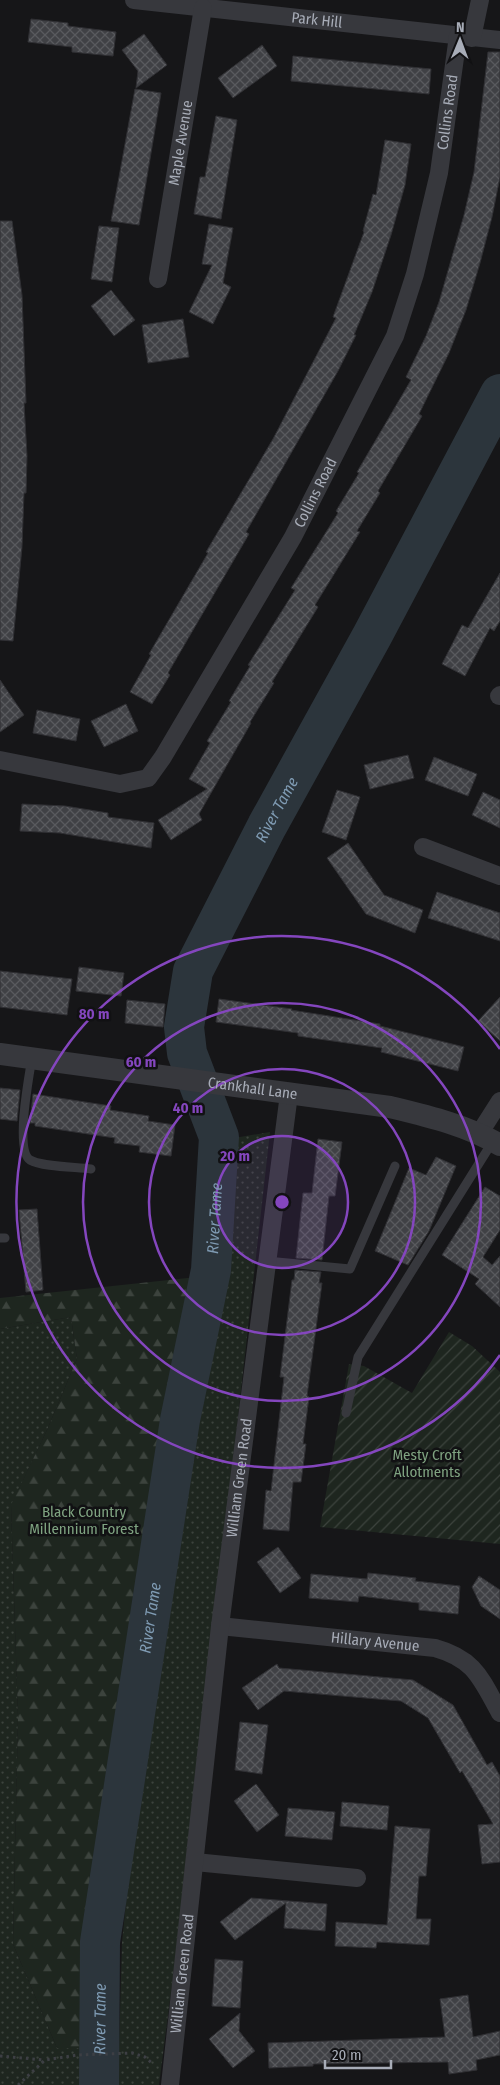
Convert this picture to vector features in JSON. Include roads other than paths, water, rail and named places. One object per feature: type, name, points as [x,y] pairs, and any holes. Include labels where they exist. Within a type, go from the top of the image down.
[{"type":"street","name":"Park Hill","points":[[134,0],[500,40]]},
{"type":"street","name":"Collins Road","points":[[0,760],[120,784],[148,778],[162,757],[293,537],[395,336],[415,274],[439,173],[465,37],[480,0]]},
{"type":"street","name":"Maple Avenue","points":[[158,279],[203,8]]},
{"type":"street","points":[[423,847],[500,876]]},
{"type":"street","name":"Crankhall Lane","points":[[0,1054],[390,1108],[433,1118],[491,1140]]},
{"type":"street","name":"William Green Road","points":[[170,2085],[220,1626],[288,1094]]},
{"type":"street","points":[[491,1140],[500,1101]]},
{"type":"street","name":"Hillary Avenue","points":[[220,1626],[435,1648],[453,1653],[469,1664],[477,1673],[500,1713]]},
{"type":"street","points":[[195,1862],[357,1878]]},
{"type":"lane","points":[[32,1058],[23,1121],[26,1156],[31,1160],[44,1164],[91,1169]]},
{"type":"lane","points":[[346,1413],[358,1357],[491,1140]]},
{"type":"lane","points":[[267,1261],[350,1269],[395,1166]]},
{"type":"waterway","name":"River Tame","points":[[99,2085],[100,1942],[180,1420],[211,1270],[219,1137],[187,1053],[184,1027],[193,971],[267,826],[372,636],[500,394]]},
{"type":"park label","name":"Mesty Croft Allotments","points":[[427,1464]]},
{"type":"park label","name":"Black Country Millennium Forest","points":[[84,1520]]}]
